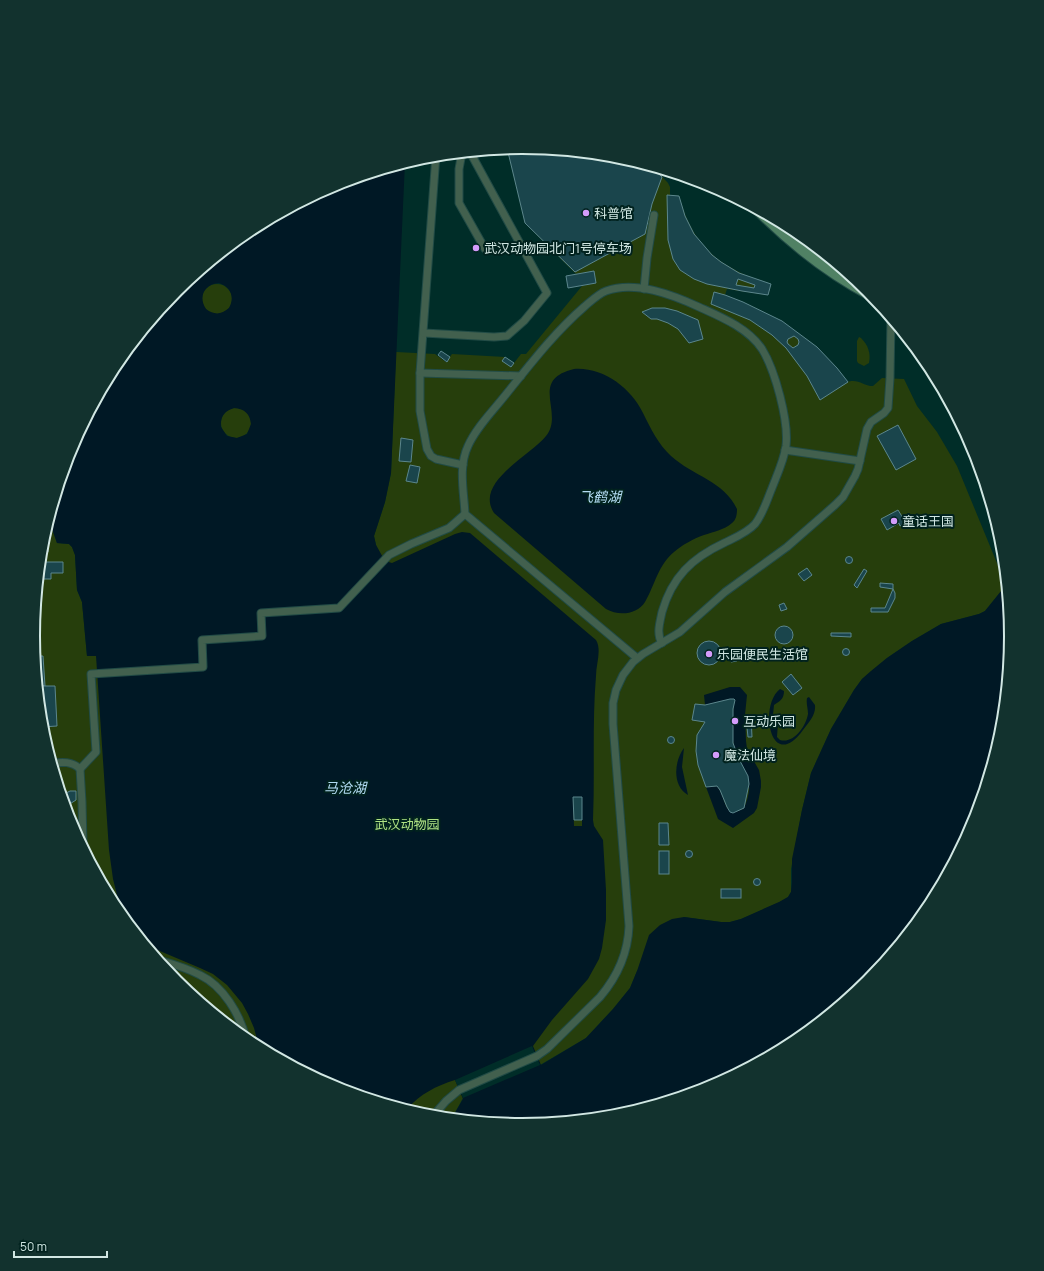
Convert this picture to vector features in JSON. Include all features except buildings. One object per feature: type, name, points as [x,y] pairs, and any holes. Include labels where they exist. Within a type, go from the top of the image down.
[{"type":"main road","points":[[778,228],[804,251],[849,282]]},
{"type":"lane","points":[[424,333],[494,337],[507,336],[524,321],[547,293],[473,157]]},
{"type":"lane","points":[[461,158],[459,169],[459,203],[485,250]]},
{"type":"lane","points":[[436,162],[420,373],[420,411],[429,453],[433,458],[463,465]]},
{"type":"lane","points":[[644,289],[654,215]]},
{"type":"lane","points":[[637,658],[465,514],[462,479],[463,465],[468,446],[477,431],[521,376],[572,318],[605,291],[622,288],[644,289],[668,294],[712,312],[738,327],[760,347],[774,379],[781,404],[786,433],[785,450],[767,501],[753,526],[738,536],[702,555],[688,566],[676,580],[669,594],[661,617],[658,634],[662,643]]},
{"type":"lane","points":[[438,1110],[459,1090],[537,1056],[600,997],[608,988],[615,976],[624,955],[629,935],[629,916],[614,740],[613,703],[620,680],[637,658],[690,624],[725,592],[787,547],[843,497],[855,476],[867,429],[871,422],[884,413],[888,405],[891,326]]},
{"type":"lane","points":[[420,373],[521,376]]},
{"type":"lane","points":[[785,450],[860,461]]},
{"type":"lane","points":[[83,833],[80,769],[96,752],[91,674],[203,667],[202,640],[262,636],[261,613],[339,608],[384,559],[399,550],[449,528],[465,514]]},
{"type":"lane","points":[[57,763],[69,762],[80,769]]},
{"type":"lane","points":[[169,963],[200,974],[209,980],[233,1008],[243,1028]]},
{"type":"green space","name":"武汉动物园","points":[[509,154],[554,155],[585,158],[616,163],[659,174],[668,183],[670,187],[670,195],[679,196],[692,230],[701,243],[712,254],[738,271],[771,284],[768,295],[727,289],[725,295],[761,311],[793,330],[822,353],[847,382],[854,381],[873,386],[882,378],[904,379],[917,406],[937,432],[957,466],[999,569],[1002,590],[985,611],[941,624],[912,641],[887,658],[862,679],[854,690],[831,729],[811,773],[802,810],[791,869],[791,892],[788,897],[741,919],[730,922],[684,917],[637,971],[630,988],[613,1009],[586,1038],[540,1065],[463,1098],[455,1112],[397,1101],[367,1092],[309,1068],[281,1053],[254,1036],[204,998],[181,976],[140,929],[121,903],[90,849],[77,820],[56,760],[49,730],[41,667],[41,604],[44,573],[52,528],[57,543],[69,544],[75,555],[77,590],[82,602],[87,656],[380,554],[374,536],[385,502],[391,473],[396,352],[435,354],[446,362],[452,354],[505,357],[514,363],[521,354],[526,354],[582,286],[596,283],[594,271],[576,274],[525,223]]},
{"type":"green space","points":[[217,284],[228,288],[232,299],[228,310],[217,314],[206,310],[202,299],[206,288]]},
{"type":"green space","points":[[859,337],[865,343],[869,353],[869,363],[864,366],[857,361],[857,341]]},
{"type":"green space","points":[[236,408],[247,412],[251,423],[247,434],[236,438],[225,434],[221,423],[225,412]]},
{"type":"water","name":"马沧湖","points":[[405,168],[391,473],[385,502],[374,536],[376,545],[385,561],[392,563],[455,534],[462,532],[470,533],[596,640],[599,648],[594,712],[593,820],[594,826],[603,840],[606,920],[599,959],[588,979],[552,1020],[533,1046],[541,1065],[586,1038],[613,1009],[630,988],[649,935],[660,925],[672,919],[684,917],[730,922],[741,919],[788,897],[791,892],[792,883],[792,859],[811,773],[831,729],[854,690],[862,679],[871,671],[912,641],[941,624],[985,611],[1002,590],[1004,636],[1003,667],[995,730],[988,760],[967,820],[954,849],[923,903],[904,929],[863,976],[840,998],[790,1036],[735,1068],[706,1081],[647,1101],[616,1108],[585,1113],[522,1118],[455,1112],[463,1099],[455,1080],[429,1091],[412,1104],[367,1092],[338,1081],[309,1068],[257,1038],[254,1028],[242,1003],[227,985],[213,974],[158,950],[121,903],[118,897],[113,879],[109,850],[96,656],[87,656],[82,602],[77,590],[75,555],[69,544],[57,543],[52,528],[56,511],[77,451],[90,422],[121,368],[140,342],[181,295],[204,273],[229,253],[281,218],[338,190],[367,179]],"holes":[[[219,283],[229,290],[232,296],[229,308],[220,313],[215,313],[206,309],[203,300],[206,289],[214,284]],[[234,408],[244,411],[248,415],[251,424],[247,434],[237,438],[227,436],[221,427],[223,415]],[[573,797],[582,797],[582,826],[574,826]]]},
{"type":"water","name":"飞鹤湖","points":[[574,369],[595,371],[614,380],[623,387],[631,395],[643,413],[655,436],[666,451],[680,463],[716,485],[731,500],[737,509],[735,519],[729,525],[692,540],[674,552],[660,569],[645,602],[637,610],[632,612],[616,613],[606,609],[494,513],[490,502],[491,491],[497,480],[506,470],[546,436],[551,427],[552,417],[550,389],[553,381],[560,374]]},
{"type":"water","points":[[730,687],[740,687],[747,695],[745,715],[747,749],[759,770],[761,781],[757,808],[754,813],[733,828],[718,819],[706,787],[717,786],[726,806],[732,812],[744,808],[748,798],[749,783],[738,758],[732,737],[735,699],[705,705],[704,695]]},
{"type":"water","points":[[780,689],[784,691],[783,696],[780,701],[774,705],[773,715],[774,721],[778,722],[777,737],[780,740],[785,741],[794,737],[802,729],[808,714],[807,698],[809,697],[815,705],[813,715],[803,730],[792,742],[783,745],[776,741],[771,732],[769,721],[773,697]]},
{"type":"water","points":[[684,748],[682,767],[688,795],[679,786],[676,773],[678,760]]},
{"type":"pier","points":[[532,1046],[540,1065],[463,1098],[455,1080]]},
{"type":"place","name":"科普馆","points":[[586,213]]},
{"type":"place","name":"武汉动物园北门1号停车场","points":[[476,248]]},
{"type":"place","name":"童话王国","points":[[894,521]]},
{"type":"place","name":"乐园便民生活馆","points":[[709,654]]},
{"type":"place","name":"互动乐园","points":[[735,721]]},
{"type":"place","name":"魔法仙境","points":[[716,755]]}]
